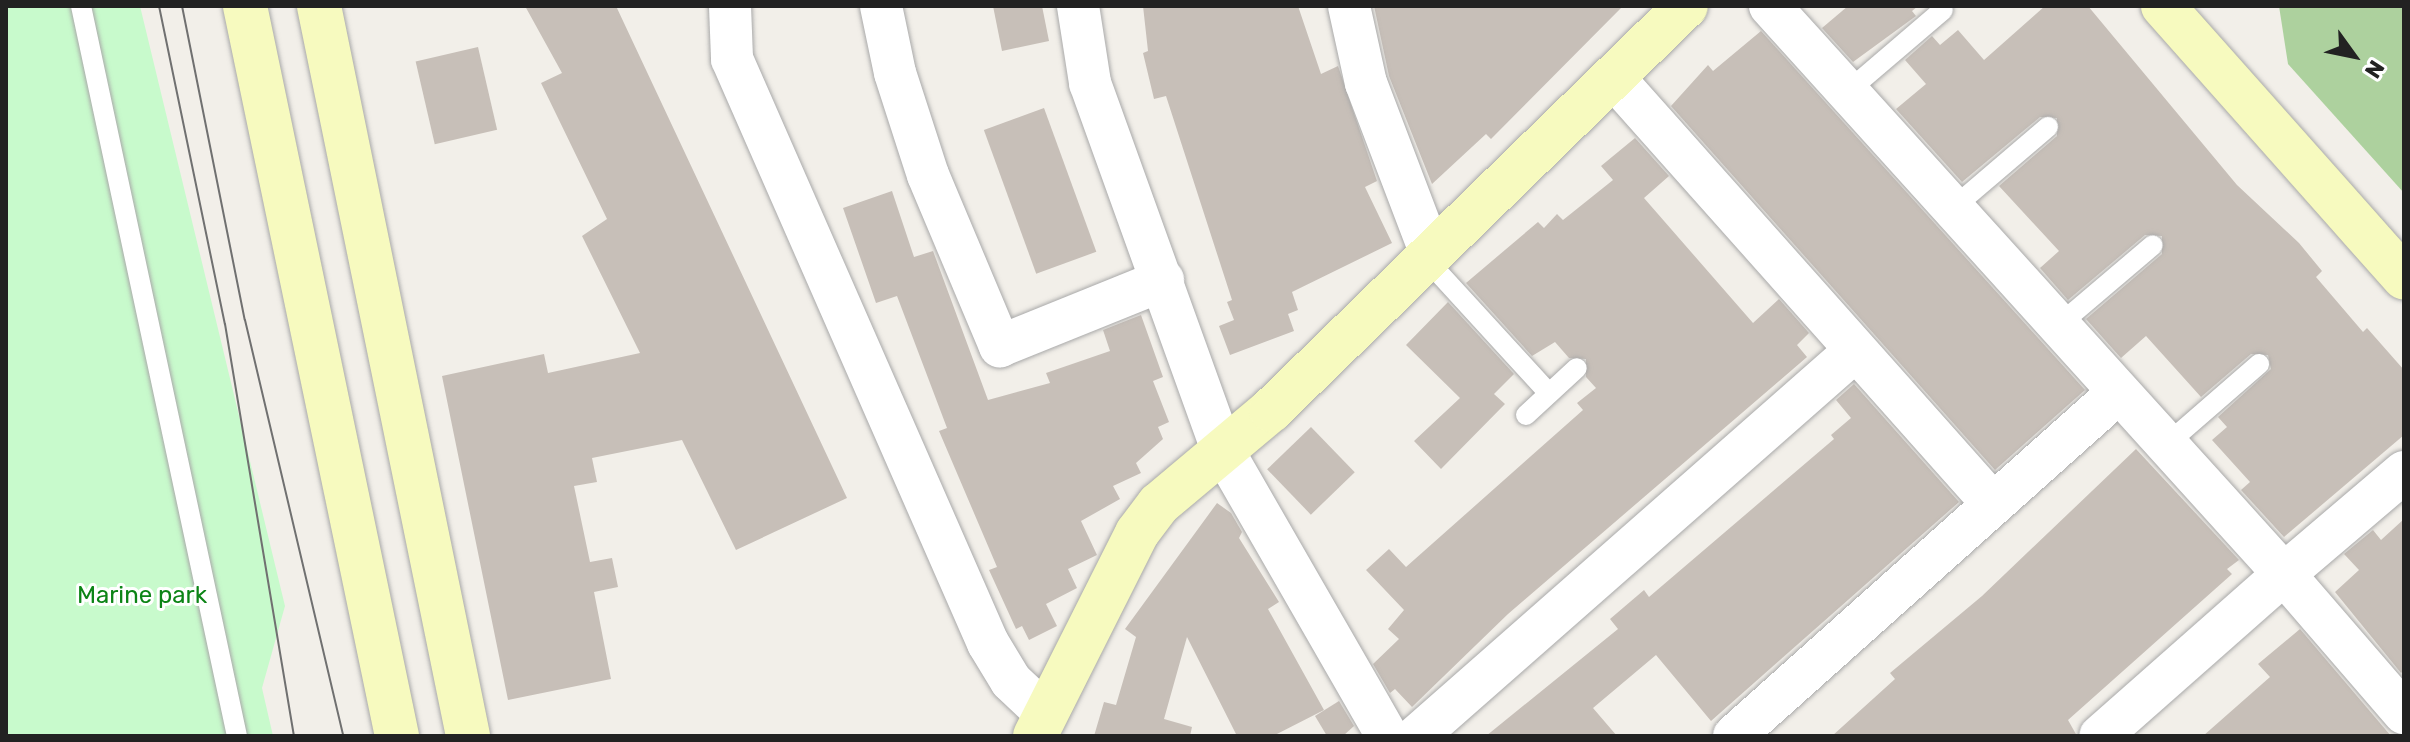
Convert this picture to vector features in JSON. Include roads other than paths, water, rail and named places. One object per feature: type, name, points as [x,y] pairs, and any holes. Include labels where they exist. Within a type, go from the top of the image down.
[{"type":"street","points":[[245,6],[397,736]]},
{"type":"street","points":[[319,6],[468,736]]},
{"type":"street","points":[[730,6],[732,59],[988,643],[1040,725],[1137,533],[1221,447],[1271,410],[1686,6]]},
{"type":"street","points":[[881,6],[895,73],[928,175],[1000,346],[1163,280]]},
{"type":"street","points":[[1078,6],[1090,83],[1221,447],[1387,736]]},
{"type":"street","points":[[1349,6],[1366,83],[1428,256]]},
{"type":"street","points":[[1770,6],[2401,702]]},
{"type":"street","points":[[2163,6],[2404,277]]},
{"type":"street","points":[[1613,77],[1993,504]]},
{"type":"street","points":[[1417,736],[1855,351]]},
{"type":"street","points":[[1734,736],[2119,392]]},
{"type":"street","points":[[2100,736],[2404,472]]},
{"type":"lane","points":[[81,6],[237,736]]},
{"type":"lane","points":[[1847,92],[1943,10]]},
{"type":"lane","points":[[1953,208],[2048,127]]},
{"type":"lane","points":[[2059,325],[2153,245]]},
{"type":"lane","points":[[1428,256],[1549,393]]},
{"type":"lane","points":[[2167,444],[2259,364]]},
{"type":"lane","points":[[1526,415],[1577,368]]},
{"type":"tram line","points":[[159,6],[225,324],[294,736]]},
{"type":"tram line","points":[[182,6],[245,320],[343,736]]},
{"type":"park label","name":"Marine park","points":[[142,596]]}]
